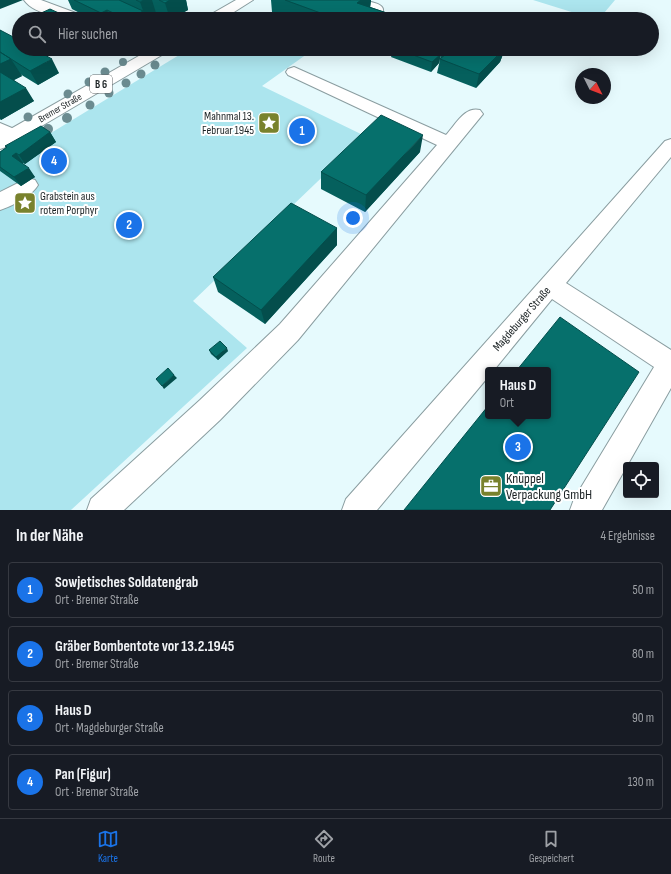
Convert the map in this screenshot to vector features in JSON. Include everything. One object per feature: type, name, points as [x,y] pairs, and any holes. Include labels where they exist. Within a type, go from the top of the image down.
[{"type":"street","points":[[31,0],[44,9],[58,12]]},
{"type":"street","points":[[225,12],[246,0]]},
{"type":"street","points":[[351,0],[374,8]]},
{"type":"street","name":"Bremer Straße","points":[[4,136],[148,56]]},
{"type":"street","points":[[294,72],[449,143]]},
{"type":"street","points":[[102,510],[210,410],[289,332],[474,114]]},
{"type":"street","name":"Magdeburger Straße","points":[[357,510],[671,145]]},
{"type":"street","points":[[0,202],[28,184]]},
{"type":"street","points":[[551,286],[671,363],[585,510]]},
{"type":"shaded area","points":[[533,0],[615,0],[605,12],[572,12]]},
{"type":"shaded area","points":[[177,56],[304,56],[262,86],[365,136],[193,301],[247,348],[71,510],[0,510],[0,164]]},
{"type":"building","points":[[74,0],[119,0],[143,11],[111,12],[107,10],[99,12]]},
{"type":"building","points":[[159,0],[170,0],[165,3]]},
{"type":"building","points":[[285,0],[361,0],[357,3],[384,12],[318,12]]},
{"type":"building","points":[[50,9],[57,12],[43,12]]},
{"type":"building","points":[[0,30],[12,36],[12,56],[47,56],[52,59],[30,71],[0,52]]},
{"type":"building","points":[[0,52],[11,59],[0,64]]},
{"type":"building","points":[[416,56],[439,56],[432,62]]},
{"type":"building","points":[[444,56],[497,56],[479,74],[440,59]]},
{"type":"building","points":[[0,72],[26,88],[0,102]]},
{"type":"building","points":[[381,115],[423,135],[366,195],[321,172]]},
{"type":"building","points":[[41,126],[50,132],[19,155],[16,153],[12,156],[29,168],[14,177],[0,167],[0,152],[7,147],[5,146]]},
{"type":"building","points":[[291,203],[337,228],[261,310],[213,277]]},
{"type":"building","points":[[560,317],[639,372],[550,510],[404,510],[485,410],[485,419],[551,419],[551,367],[519,367]]},
{"type":"building","points":[[220,341],[227,348],[216,357],[209,350]]},
{"type":"building","points":[[168,368],[174,375],[162,386],[156,379]]},
{"type":"place","name":"Mahnmal 13. Februar 1945","points":[[269,123]]},
{"type":"place","name":"Sowjetisches Soldatengrab","points":[[302,131]]},
{"type":"place","name":"Pan (Figur)","points":[[54,161]]},
{"type":"place","name":"Grabstein aus rotem Porphyr","points":[[25,203]]},
{"type":"place","name":"Gräber Bombentote vor 13.2.1945","points":[[129,225]]},
{"type":"place","name":"Haus D","points":[[518,447]]},
{"type":"place","name":"Knüppel Verpackung GmbH","points":[[491,486]]}]
